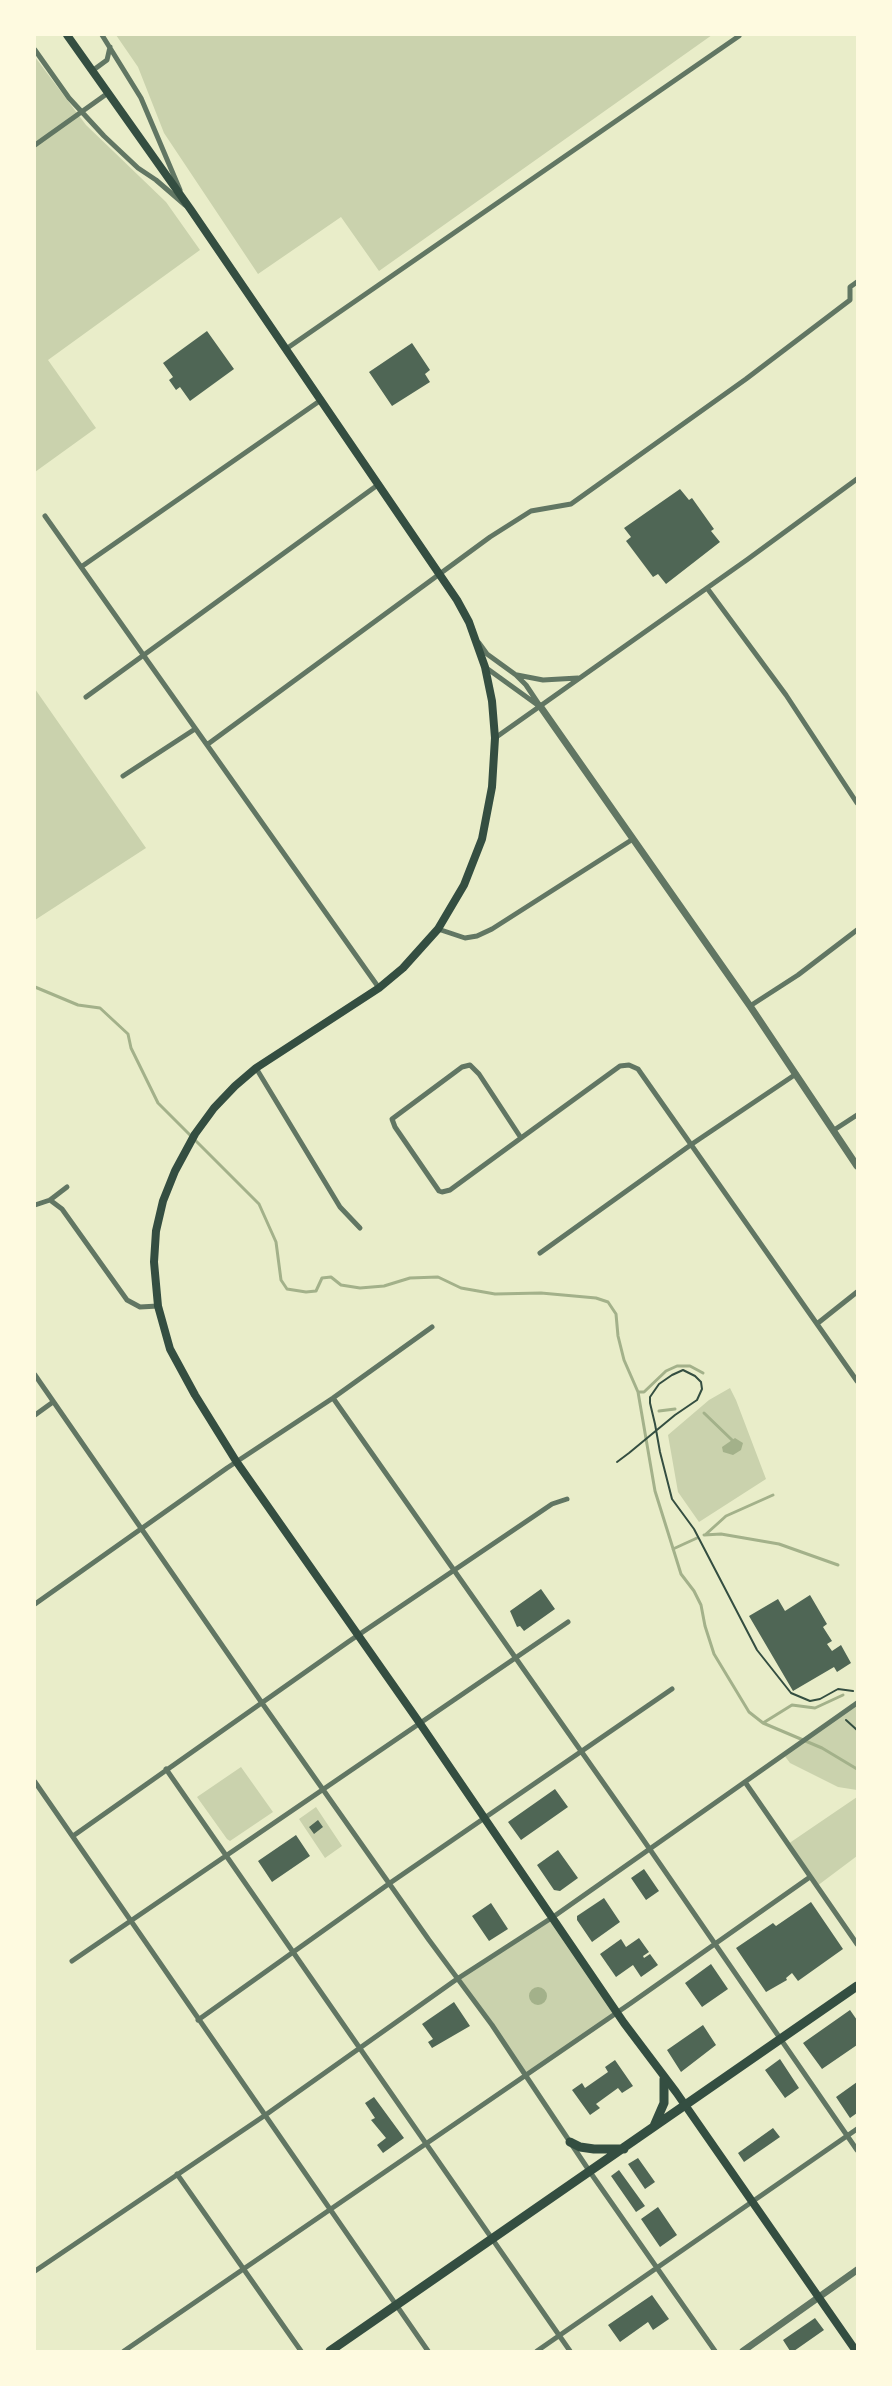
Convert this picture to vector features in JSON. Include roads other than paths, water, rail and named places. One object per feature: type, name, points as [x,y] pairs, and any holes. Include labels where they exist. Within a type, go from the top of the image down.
[{"type":"main road","points":[[67,35],[191,210],[441,573],[470,622],[477,640],[492,701],[495,738],[492,791],[482,839],[464,885],[438,929],[403,968],[379,988],[256,1068],[225,1097],[195,1134],[175,1171],[163,1200],[156,1231],[155,1254],[158,1306],[170,1348],[180,1370],[236,1461],[419,1722],[617,2012],[856,2351]]},
{"type":"main road","points":[[330,2351],[857,1986]]},
{"type":"main road","points":[[652,2129],[664,2103],[664,2079]]},
{"type":"main road","points":[[570,2142],[580,2147],[594,2149],[624,2149]]},
{"type":"street","points":[[102,35],[141,98],[165,158],[191,210]]},
{"type":"street","points":[[286,349],[739,36]]},
{"type":"street","points":[[92,70],[107,60],[110,54],[110,46]]},
{"type":"street","points":[[35,50],[82,113],[138,168],[156,180],[191,210]]},
{"type":"street","points":[[35,145],[108,94]]},
{"type":"street","points":[[208,744],[490,537],[532,511],[571,504],[752,374],[850,300],[850,287],[857,282]]},
{"type":"street","points":[[81,567],[321,400]]},
{"type":"street","points":[[495,738],[707,588],[857,478]]},
{"type":"street","points":[[86,697],[379,484]]},
{"type":"street","points":[[45,516],[379,988]]},
{"type":"street","points":[[707,588],[786,695],[857,803]]},
{"type":"street","points":[[477,640],[487,654],[516,675],[530,690],[750,1006],[857,1166]]},
{"type":"street","points":[[485,667],[540,706]]},
{"type":"street","points":[[516,675],[543,680],[578,678]]},
{"type":"street","points":[[123,776],[195,729]]},
{"type":"street","points":[[438,929],[464,938],[477,936],[492,929],[633,840]]},
{"type":"street","points":[[750,1006],[798,975],[857,930]]},
{"type":"street","points":[[521,1138],[478,1074],[470,1066],[462,1067],[392,1119],[394,1127],[439,1191],[442,1192],[450,1190],[620,1066],[632,1066],[643,1072],[857,1381]]},
{"type":"street","points":[[256,1068],[340,1207],[360,1228]]},
{"type":"street","points":[[540,1253],[692,1144],[796,1074]]},
{"type":"street","points":[[834,1130],[857,1115]]},
{"type":"street","points":[[35,1205],[50,1200],[67,1186]]},
{"type":"street","points":[[50,1200],[62,1209],[126,1300],[140,1308],[158,1306]]},
{"type":"street","points":[[818,1323],[857,1292]]},
{"type":"street","points":[[35,1604],[236,1461],[332,1398],[432,1327]]},
{"type":"street","points":[[35,1375],[262,1703],[526,2075],[590,2172],[715,2351]]},
{"type":"street","points":[[332,1398],[649,1848],[857,2150]]},
{"type":"street","points":[[35,1415],[53,1402]]},
{"type":"street","points":[[72,1836],[454,1570],[552,1504],[566,1500]]},
{"type":"street","points":[[72,1961],[131,1923],[226,1854],[568,1622]]},
{"type":"street","points":[[198,2020],[390,1883],[672,1689]]},
{"type":"street","points":[[35,2271],[264,2116],[360,2045],[457,1978],[553,1917],[857,1703]]},
{"type":"street","points":[[166,1769],[360,2045],[426,2144],[570,2351]]},
{"type":"street","points":[[35,1782],[329,2211],[428,2351]]},
{"type":"street","points":[[745,1782],[857,1944]]},
{"type":"street","points":[[124,2351],[810,1877]]},
{"type":"street","points":[[537,2351],[857,2129]]},
{"type":"street","points":[[177,2174],[301,2351]]},
{"type":"street","points":[[743,2351],[857,2270]]},
{"type":"waterway","points":[[35,987],[78,1005],[100,1008],[128,1034],[131,1048],[158,1103],[259,1204],[276,1242],[281,1280],[287,1289],[306,1292],[316,1291],[322,1278],[331,1277],[341,1285],[360,1288],[384,1286],[410,1278],[438,1277],[461,1288],[495,1294],[541,1293],[596,1298],[608,1302],[616,1314],[618,1336],[624,1360],[638,1392],[655,1491],[681,1574],[694,1591],[701,1605],[705,1626],[714,1654],[749,1712],[763,1723],[822,1748],[857,1769]]},
{"type":"waterway","points":[[638,1392],[644,1392],[666,1371],[677,1366],[690,1366],[703,1373]]},
{"type":"waterway","points":[[659,1411],[675,1409]]},
{"type":"waterway","points":[[704,1413],[732,1440]]},
{"type":"waterway","points":[[705,1535],[726,1516],[773,1495]]},
{"type":"waterway","points":[[704,1535],[721,1534],[779,1544],[838,1565]]},
{"type":"waterway","points":[[673,1549],[697,1538]]},
{"type":"waterway","points":[[763,1723],[792,1705],[815,1708],[843,1695]]}]
